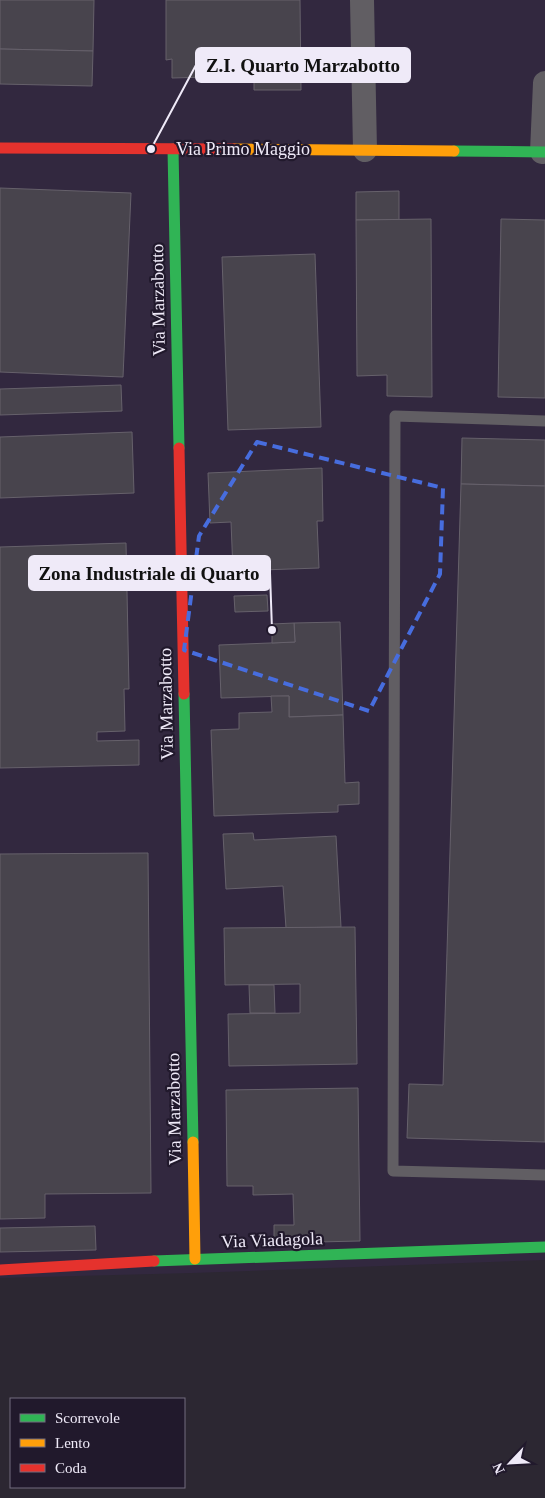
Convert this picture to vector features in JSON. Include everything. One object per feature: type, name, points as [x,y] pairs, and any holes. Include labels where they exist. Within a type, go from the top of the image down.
[{"type":"street","points":[[362,0],[365,150]]},
{"type":"street","name":"Via Primo Maggio","points":[[0,148],[543,152],[545,83]]},
{"type":"street","name":"Via Marzabotto","points":[[173,149],[195,1259]]},
{"type":"street","name":"Via Viadagola","points":[[0,1270],[32,1270],[195,1259],[545,1247]]},
{"type":"lane","points":[[545,421],[395,416],[393,1171],[545,1175]]},
{"type":"highlighted area","points":[[257,442],[443,488],[440,574],[369,711],[184,650],[199,536]]},
{"type":"shaded area","points":[[0,0],[545,0],[545,1260],[0,1278]]},
{"type":"building","points":[[0,0],[94,0],[93,51],[0,49]]},
{"type":"building","points":[[166,0],[300,0],[301,90],[254,90],[254,60],[208,61],[208,77],[172,78],[172,59],[166,60]]},
{"type":"building","points":[[0,49],[93,51],[92,86],[0,84]]},
{"type":"building","points":[[0,188],[131,193],[123,377],[0,372]]},
{"type":"building","points":[[399,191],[399,220],[356,220],[356,192]]},
{"type":"building","points":[[431,219],[432,397],[387,396],[387,375],[357,376],[356,220]]},
{"type":"building","points":[[501,219],[545,220],[545,398],[498,397]]},
{"type":"building","points":[[315,254],[321,427],[228,430],[222,257]]},
{"type":"building","points":[[121,385],[122,411],[0,415],[0,389]]},
{"type":"building","points":[[132,432],[134,493],[0,498],[0,437]]},
{"type":"building","points":[[462,438],[545,440],[545,486],[461,484]]},
{"type":"building","points":[[322,468],[323,521],[317,521],[319,568],[233,571],[231,522],[210,523],[208,473]]},
{"type":"building","points":[[461,484],[545,486],[545,1142],[407,1138],[409,1084],[443,1085]]},
{"type":"building","points":[[126,543],[129,689],[124,689],[125,731],[97,732],[97,741],[139,740],[139,765],[0,768],[0,547]]},
{"type":"building","points":[[267,595],[268,611],[235,612],[234,596]]},
{"type":"building","points":[[340,622],[343,715],[289,717],[289,696],[221,698],[219,645],[295,642],[294,623]]},
{"type":"building","points":[[294,623],[295,642],[272,643],[272,624]]},
{"type":"building","points":[[271,696],[289,696],[289,717],[343,715],[345,783],[359,782],[359,804],[338,805],[338,812],[214,816],[211,730],[239,729],[239,713],[272,712]]},
{"type":"building","points":[[253,833],[254,840],[336,836],[341,927],[286,928],[283,886],[226,889],[223,834]]},
{"type":"building","points":[[148,853],[151,1193],[45,1194],[45,1218],[0,1219],[0,854]]},
{"type":"building","points":[[355,927],[357,1064],[229,1066],[228,1014],[300,1013],[300,984],[225,985],[224,928]]},
{"type":"building","points":[[249,985],[274,985],[275,1013],[250,1013]]},
{"type":"building","points":[[358,1088],[360,1241],[274,1243],[274,1225],[294,1225],[293,1194],[253,1195],[253,1186],[227,1186],[226,1090]]},
{"type":"building","points":[[95,1226],[96,1250],[0,1252],[0,1228]]},
{"type":"traffic: fast","points":[[173,149],[179,448]]},
{"type":"traffic: fast","points":[[454,151],[545,152]]},
{"type":"traffic: fast","points":[[184,694],[193,1142]]},
{"type":"traffic: fast","points":[[154,1261],[545,1247]]},
{"type":"traffic: slow","points":[[234,149],[454,151]]},
{"type":"traffic: slow","points":[[193,1142],[195,1259]]},
{"type":"traffic: jam","points":[[0,148],[234,149]]},
{"type":"traffic: jam","points":[[179,448],[184,694]]},
{"type":"traffic: jam","points":[[0,1270],[154,1261]]},
{"type":"place","name":"Z.I. Quarto Marzabotto","points":[[151,149]]},
{"type":"place","name":"Zona Industriale di Quarto","points":[[272,630]]}]
